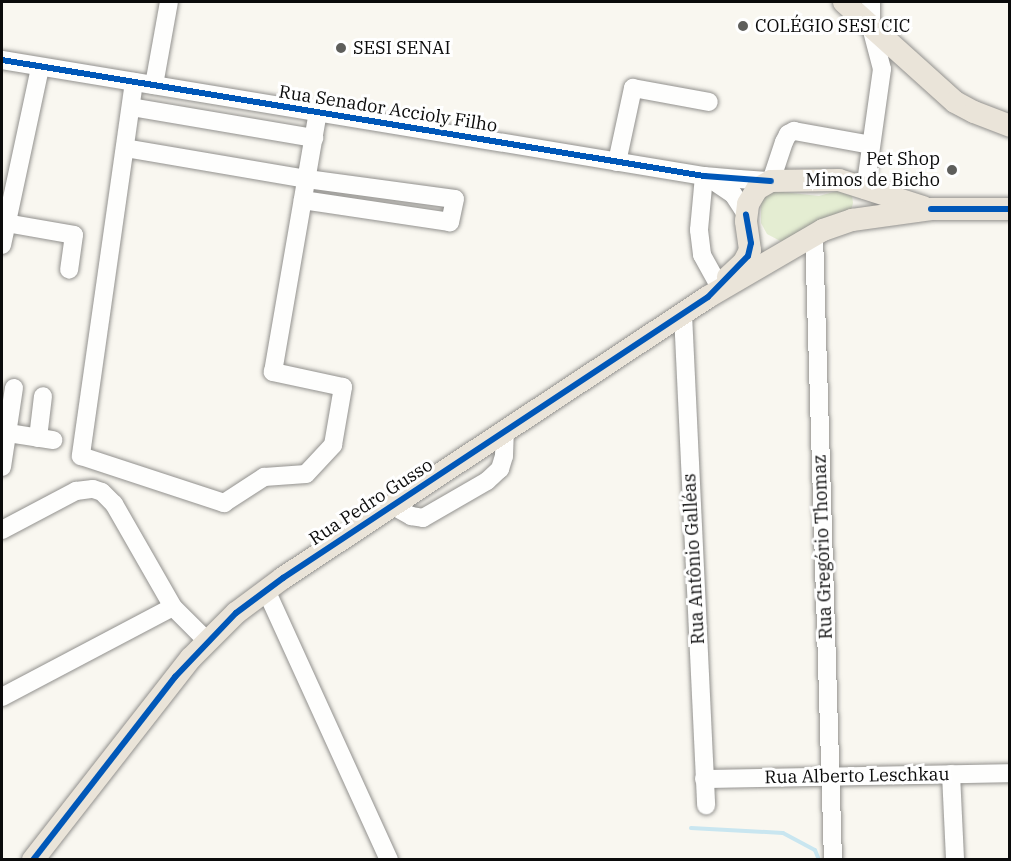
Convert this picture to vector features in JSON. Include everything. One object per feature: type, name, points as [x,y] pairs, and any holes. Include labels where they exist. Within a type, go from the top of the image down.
[{"type":"main road","points":[[844,2],[955,102],[1010,126]]},
{"type":"main road","name":"Rua Pedro Gusso","points":[[713,292],[748,256],[748,225],[752,196],[764,184],[771,181],[839,180],[931,210]]},
{"type":"main road","points":[[863,218],[870,204],[866,190]]},
{"type":"main road","name":"Rua Pedro Gusso","points":[[34,859],[157,698],[207,641],[236,614],[266,590],[713,292],[837,224],[863,218],[931,210],[1010,209]]},
{"type":"main road","points":[[748,225],[762,251],[777,257]]},
{"type":"street","points":[[154,85],[169,2]]},
{"type":"street","points":[[866,190],[882,69],[871,27],[871,2]]},
{"type":"street","name":"Rua Senador Accioly Filho","points":[[2,60],[704,176],[771,181]]},
{"type":"street","points":[[2,245],[40,67]]},
{"type":"street","points":[[134,82],[81,456],[224,503],[264,477],[306,474],[333,444],[343,387],[273,372],[318,112]]},
{"type":"street","points":[[618,162],[633,88],[709,102]]},
{"type":"street","points":[[131,107],[314,138]]},
{"type":"street","points":[[771,181],[784,142],[788,134],[794,131],[871,144]]},
{"type":"street","points":[[839,180],[858,164],[871,144]]},
{"type":"street","points":[[125,148],[307,178],[455,199],[450,222],[303,200]]},
{"type":"street","points":[[704,176],[700,238],[702,255],[713,292]]},
{"type":"street","name":"Rua Senador Accioly Filho","points":[[704,176],[733,194],[748,225]]},
{"type":"street","points":[[6,223],[74,235],[69,270]]},
{"type":"street","name":"Rua Gregório Thomaz","points":[[814,235],[833,860]]},
{"type":"street","name":"Rua Antônio Galléas","points":[[683,314],[706,805]]},
{"type":"street","points":[[2,467],[4,432],[14,388]]},
{"type":"street","points":[[4,432],[45,439],[43,396]]},
{"type":"street","points":[[393,506],[411,516],[423,518],[488,481],[502,462],[505,431]]},
{"type":"street","points":[[2,530],[75,491],[93,489],[102,492],[114,504],[173,607],[207,641]]},
{"type":"street","points":[[266,590],[389,860]]},
{"type":"street","points":[[2,697],[173,607]]},
{"type":"street","name":"Rua Alberto Leschkau","points":[[704,778],[1010,773]]},
{"type":"street","points":[[951,774],[955,860]]},
{"type":"green space","points":[[774,191],[819,196],[837,191],[852,196],[853,203],[851,211],[784,243],[767,234],[761,223],[761,203],[764,197]]},
{"type":"waterway","points":[[691,828],[783,833],[815,850],[819,860]]},
{"type":"cycle path","points":[[2,60],[704,176],[771,181]]},
{"type":"cycle path","points":[[931,209],[1010,209]]},
{"type":"cycle path","points":[[33,860],[175,677],[236,613],[283,578],[708,297],[748,256],[751,243],[746,214]]},
{"type":"place","name":"COLÉGIO SESI CIC","points":[[743,26]]},
{"type":"place","name":"SESI SENAI","points":[[341,48]]},
{"type":"place","name":"Pet Shop Mimos de Bicho","points":[[952,170]]}]
